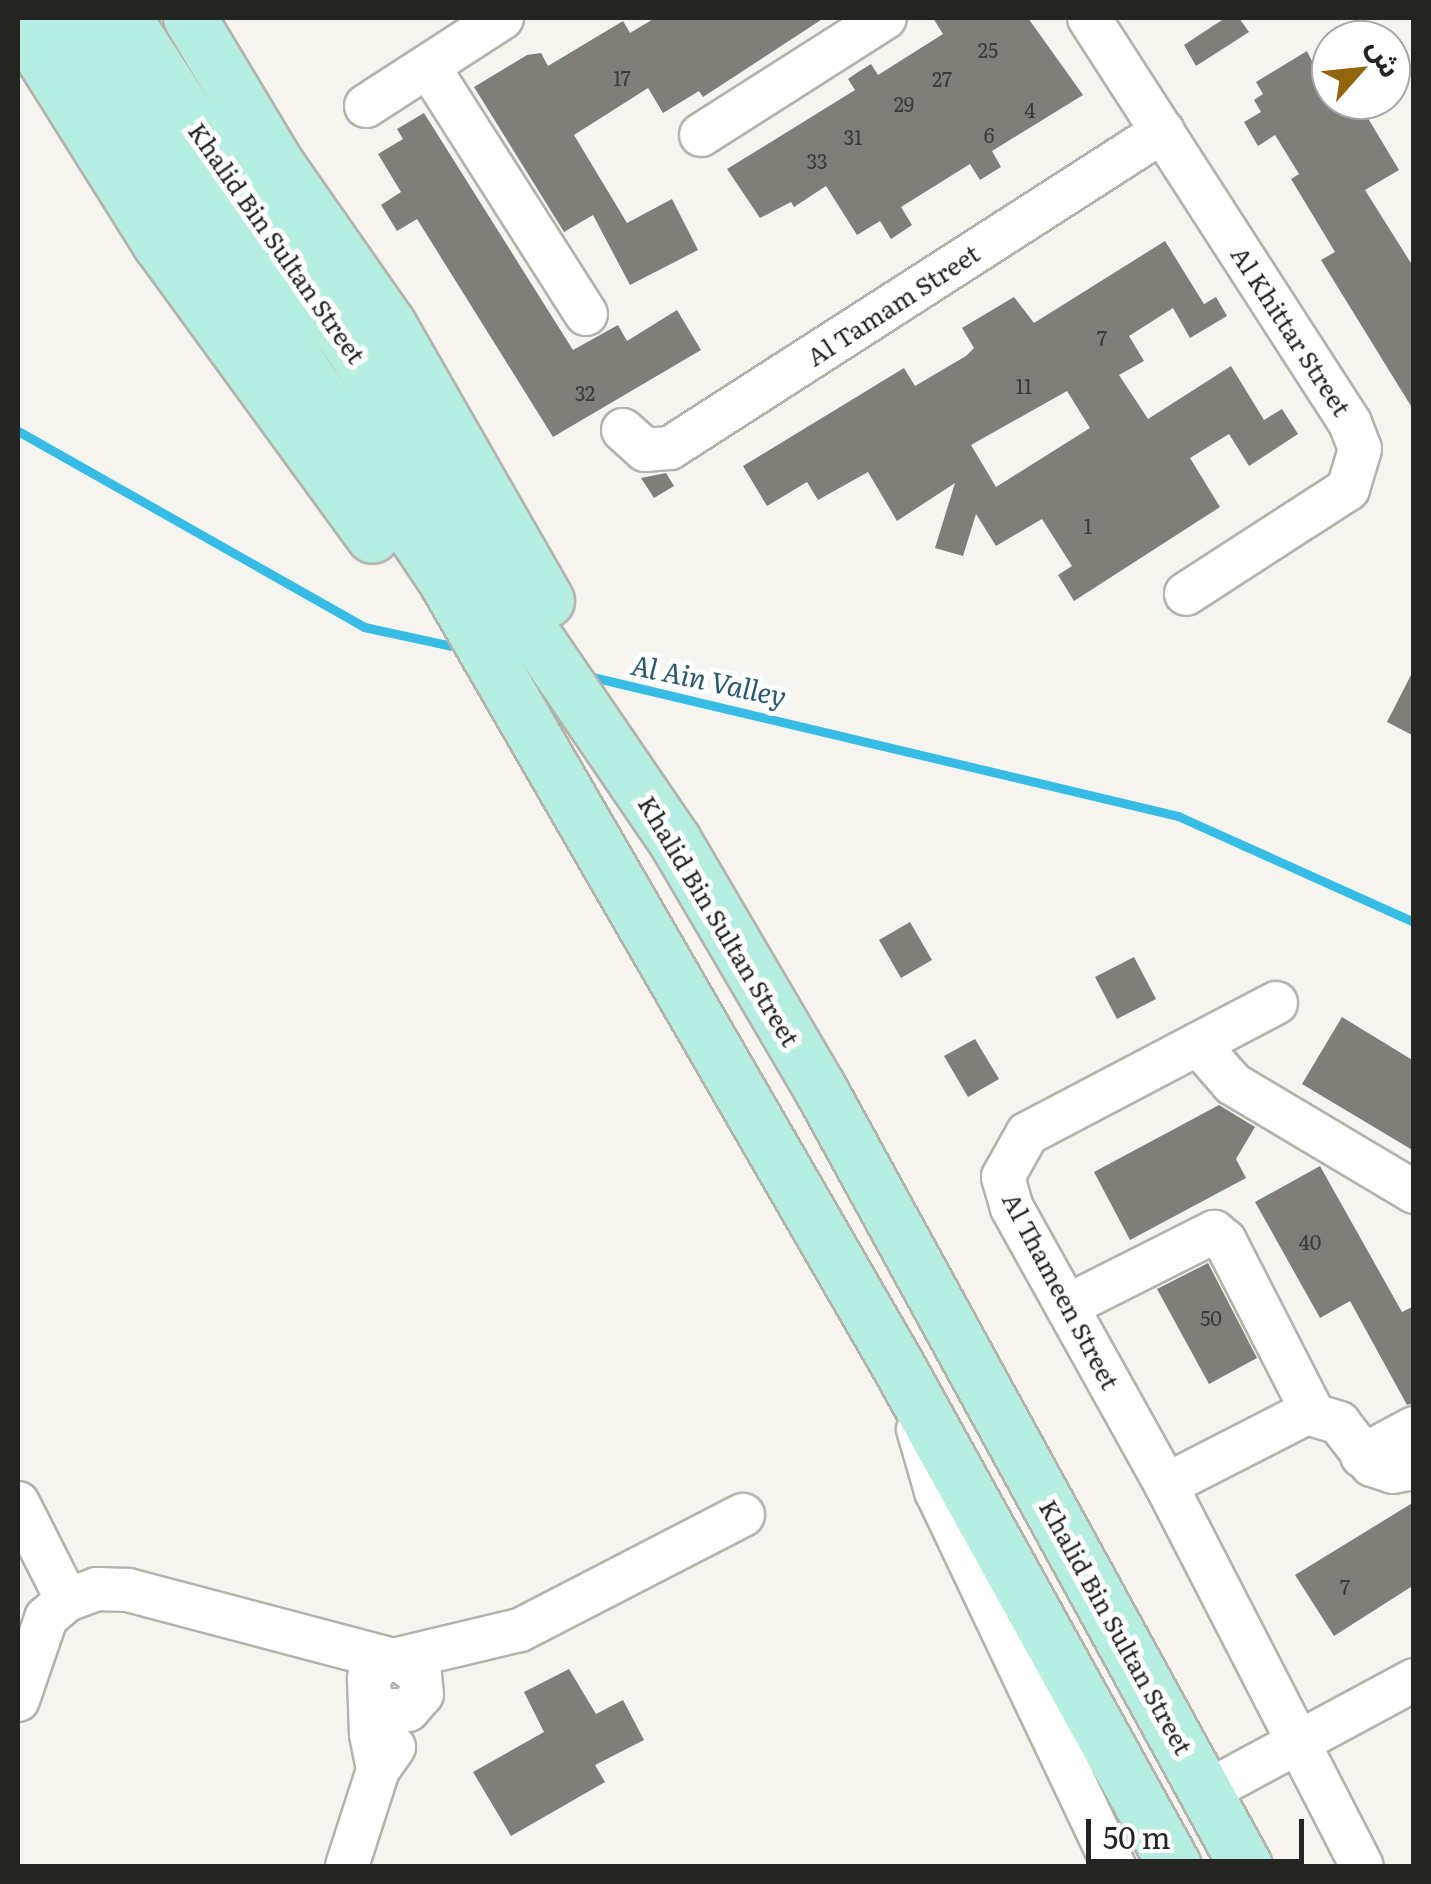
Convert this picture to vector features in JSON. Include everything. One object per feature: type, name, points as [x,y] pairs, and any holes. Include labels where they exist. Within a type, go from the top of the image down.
[{"type":"main road","name":"Khalid Bin Sultan Street","points":[[67,18],[289,388]]},
{"type":"main road","name":"Khalid Bin Sultan Street","points":[[125,18],[222,169],[371,336],[501,586],[675,841],[829,1104],[1246,1866]]},
{"type":"main road","points":[[190,18],[371,336]]},
{"type":"main road","points":[[208,18],[243,106]]},
{"type":"main road","points":[[18,19],[92,146]]},
{"type":"main road","points":[[18,54],[289,388],[614,874],[899,1366],[1174,1866]]},
{"type":"street","points":[[366,106],[502,18]]},
{"type":"street","points":[[701,135],[885,18]]},
{"type":"street","name":"Al Khittar Street","points":[[1089,18],[1350,422],[1360,449],[1348,490],[1186,594]]},
{"type":"street","points":[[428,66],[586,314]]},
{"type":"street","name":"Al Tamam Street","points":[[623,430],[645,450],[670,448],[1163,131]]},
{"type":"street","name":"Al Thameen Street","points":[[1276,1003],[1027,1134],[1007,1160],[1005,1193],[1166,1485],[1295,1745],[1362,1866]]},
{"type":"street","points":[[1198,1044],[1233,1084],[1414,1192]]},
{"type":"street","points":[[1067,1306],[1214,1232],[1225,1241],[1313,1413],[1339,1423],[1362,1456],[1383,1470],[1414,1468]]},
{"type":"street","points":[[899,1366],[936,1491],[1114,1866]]},
{"type":"street","points":[[1166,1485],[1313,1413]]},
{"type":"street","points":[[1362,1456],[1414,1428]]},
{"type":"street","points":[[18,1504],[67,1600]]},
{"type":"street","points":[[381,1676],[543,1620],[743,1516]]},
{"type":"street","points":[[18,1700],[38,1630],[67,1600],[97,1589],[128,1590],[310,1638],[381,1676],[420,1675],[418,1699],[378,1770],[346,1866]]},
{"type":"street","points":[[418,1699],[474,1671],[543,1620]]},
{"type":"street","points":[[378,1770],[381,1676]]},
{"type":"street","points":[[1206,1792],[1414,1680]]},
{"type":"street","points":[[1083,1866],[1091,1838],[1088,1815]]},
{"type":"building","points":[[655,18],[824,18],[703,97],[699,91],[663,113],[648,88],[574,135],[627,223],[672,199],[698,250],[630,285],[593,215],[564,232],[474,87],[527,55],[541,53],[548,66],[623,21],[630,33]]},
{"type":"building","points":[[933,18],[1028,18],[1083,95],[992,151],[1001,167],[980,180],[970,164],[901,207],[912,225],[891,239],[880,221],[857,235],[826,186],[794,207],[791,202],[760,218],[727,169],[855,90],[848,79],[858,72],[871,64],[878,75],[943,34]]},
{"type":"building","points":[[1225,18],[1239,18],[1249,32],[1196,66],[1184,45]]},
{"type":"building","points":[[1307,51],[1311,59],[1311,120],[1369,120],[1399,170],[1365,190],[1414,268],[1414,411],[1321,260],[1335,252],[1291,179],[1299,174],[1275,135],[1258,146],[1244,122],[1261,112],[1254,100],[1263,94],[1256,82]]},
{"type":"building","points":[[424,113],[573,350],[618,325],[627,341],[677,310],[701,350],[553,437],[417,219],[397,231],[381,205],[401,192],[378,154],[403,139],[397,129]]},
{"type":"building","points":[[1165,241],[1204,304],[1216,297],[1227,316],[1190,338],[1173,308],[1129,336],[1144,361],[1119,375],[1148,419],[1231,366],[1264,420],[1282,409],[1298,434],[1249,466],[1229,434],[1190,458],[1220,507],[1074,601],[1058,575],[1072,566],[1042,519],[996,546],[976,514],[963,556],[935,548],[955,483],[897,521],[868,472],[818,500],[807,482],[767,506],[743,466],[904,368],[915,386],[966,356],[974,348],[962,328],[1014,297],[1034,323]],"holes":[[[1067,391],[1090,428],[996,487],[971,445]]]},
{"type":"building","points":[[666,473],[674,486],[654,498],[641,478]]},
{"type":"building","points":[[1414,669],[1414,736],[1387,722]]},
{"type":"building","points":[[910,922],[932,960],[901,978],[879,940]]},
{"type":"building","points":[[1134,957],[1156,999],[1117,1019],[1095,977]]},
{"type":"building","points":[[1342,1017],[1414,1061],[1414,1151],[1302,1084]]},
{"type":"building","points":[[975,1039],[999,1079],[968,1097],[944,1056]]},
{"type":"building","points":[[1219,1105],[1255,1127],[1236,1159],[1246,1178],[1130,1240],[1094,1172]]},
{"type":"building","points":[[1320,1166],[1402,1312],[1414,1306],[1414,1403],[1407,1405],[1350,1301],[1320,1318],[1255,1202]]},
{"type":"building","points":[[1208,1263],[1257,1358],[1209,1384],[1157,1289]]},
{"type":"building","points":[[1414,1502],[1414,1585],[1334,1636],[1295,1575]]},
{"type":"building","points":[[569,1669],[596,1714],[623,1700],[644,1740],[595,1765],[605,1782],[511,1836],[473,1772],[544,1732],[524,1692]]},
{"type":"waterway","name":"Al Ain Valley","points":[[18,431],[364,627],[461,648]]},
{"type":"waterway","name":"Al Ain Valley","points":[[584,675],[1178,816],[1414,922]]}]
